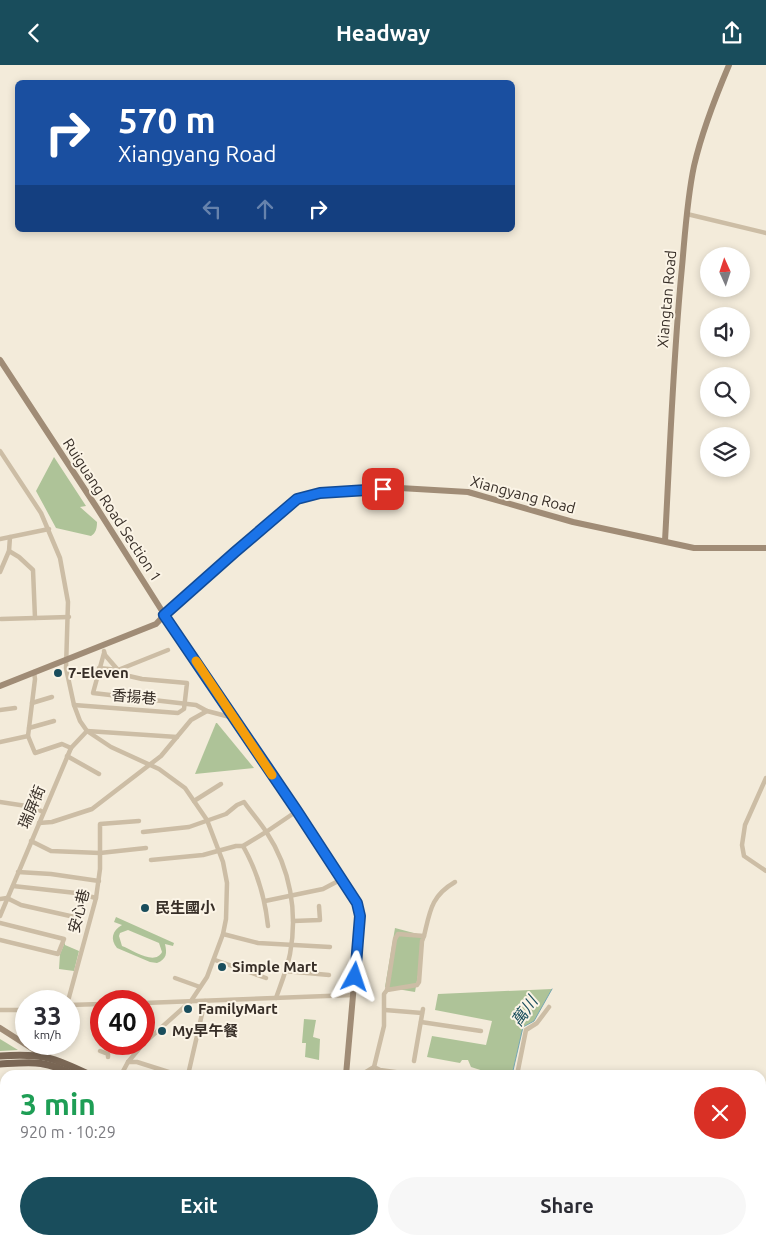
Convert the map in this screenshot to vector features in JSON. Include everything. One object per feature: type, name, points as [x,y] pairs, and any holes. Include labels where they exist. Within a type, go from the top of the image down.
[{"type":"main road","points":[[0,1056],[28,1054],[46,1057],[60,1060],[80,1070]]},
{"type":"main road","points":[[0,1064],[35,1061],[55,1065],[65,1070]]},
{"type":"street","name":"Xiangtan Road","points":[[665,541],[678,309],[687,214],[694,167],[705,126],[714,99],[729,65]]},
{"type":"street","points":[[687,214],[766,233]]},
{"type":"street","name":"Ruiguang Road Section 1","points":[[0,360],[97,508],[164,615],[297,811],[342,879],[359,909],[354,995],[346,1070]]},
{"type":"street","points":[[0,451],[35,503],[59,553],[66,586],[68,617],[66,659],[68,678],[80,721],[87,731],[111,747],[159,769],[184,788],[206,820],[219,851],[227,883],[226,919],[215,959],[208,977],[191,1001],[155,1032]]},
{"type":"street","name":"Xiangyang Road","points":[[0,686],[156,624],[297,499],[320,493],[400,488],[468,492],[573,522],[694,548],[766,548]]},
{"type":"street","points":[[0,539],[49,529]]},
{"type":"street","points":[[0,572],[9,551],[10,537]]},
{"type":"street","points":[[9,551],[19,557],[33,570],[35,618]]},
{"type":"street","points":[[1,619],[68,617]]},
{"type":"street","points":[[103,645],[104,653],[93,693],[185,703],[196,705],[206,711],[224,717],[234,718]]},
{"type":"street","points":[[100,668],[118,670],[168,650]]},
{"type":"street","points":[[104,653],[118,670],[129,676],[187,683],[185,703]]},
{"type":"street","points":[[34,671],[35,679],[28,736],[34,753],[62,745],[71,748]]},
{"type":"street","points":[[32,703],[52,697]]},
{"type":"street","name":"香揚巷","points":[[74,705],[178,713],[184,709],[185,703]]},
{"type":"street","points":[[0,710],[15,708]]},
{"type":"street","points":[[39,823],[52,822],[92,809],[150,765],[172,745],[191,720],[206,711]]},
{"type":"street","points":[[29,728],[54,721]]},
{"type":"street","points":[[87,731],[177,737]]},
{"type":"street","name":"瑞屏街","points":[[0,916],[67,756],[71,748],[87,731]]},
{"type":"street","points":[[0,742],[28,736]]},
{"type":"street","points":[[67,756],[99,774]]},
{"type":"street","points":[[766,778],[745,825],[742,845],[744,856],[766,871]]},
{"type":"street","points":[[194,801],[221,784]]},
{"type":"street","points":[[143,832],[189,827],[226,814],[244,802],[266,832],[284,867],[292,896],[293,921],[291,945],[276,998]]},
{"type":"street","points":[[0,803],[33,807],[43,812]]},
{"type":"street","points":[[151,860],[203,855],[236,845],[243,845],[297,811]]},
{"type":"street","name":"安心巷","points":[[71,990],[99,881],[100,824],[139,821]]},
{"type":"street","points":[[31,841],[51,851],[100,853],[146,849]]},
{"type":"street","points":[[243,845],[252,861],[265,901],[268,925]]},
{"type":"street","points":[[18,872],[51,874],[99,881]]},
{"type":"street","points":[[265,901],[323,889],[342,879]]},
{"type":"street","points":[[386,992],[417,985],[419,982],[422,941],[428,915],[434,901],[442,890],[455,882]]},
{"type":"street","points":[[13,886],[76,893],[96,898]]},
{"type":"street","points":[[0,899],[7,899],[21,905],[79,918]]},
{"type":"street","points":[[293,921],[320,920],[319,907]]},
{"type":"street","points":[[0,923],[64,939],[58,954],[0,940]]},
{"type":"street","points":[[369,1070],[374,1067],[384,1026],[386,992],[395,939],[398,934],[424,936]]},
{"type":"street","points":[[223,935],[258,943],[330,947]]},
{"type":"street","points":[[215,959],[266,978]]},
{"type":"street","points":[[285,971],[329,975]]},
{"type":"street","points":[[175,978],[200,987]]},
{"type":"street","points":[[155,1003],[354,995]]},
{"type":"street","points":[[189,1070],[205,1001]]},
{"type":"street","points":[[518,1070],[526,1030],[537,1023],[549,1007]]},
{"type":"street","points":[[0,1010],[15,1010]]},
{"type":"street","points":[[385,1010],[422,1011],[414,1061]]},
{"type":"street","points":[[421,1022],[481,1031]]},
{"type":"street","points":[[0,1028],[46,1057],[55,1065]]},
{"type":"street","points":[[124,1070],[134,1055]]},
{"type":"street","points":[[128,1062],[137,1062],[162,1070]]},
{"type":"street","points":[[374,1067],[378,1070]]},
{"type":"green space","points":[[54,457],[86,506],[80,507],[97,522],[96,530],[91,536],[56,528],[36,491]]},
{"type":"green space","points":[[217,723],[254,768],[195,774]]},
{"type":"green space","points":[[116,917],[174,943],[173,946],[165,944],[166,953],[164,958],[157,963],[150,962],[117,948],[113,941],[113,935],[122,925],[114,922]],"holes":[[[128,930],[159,943],[162,952],[154,958],[122,946],[119,936],[120,933]]]},
{"type":"green space","points":[[395,928],[425,936],[415,992],[385,987]]},
{"type":"green space","points":[[65,942],[65,945],[79,951],[74,971],[59,969],[60,954]]},
{"type":"green space","points":[[552,989],[534,1021],[523,1027],[513,1070],[480,1070],[471,1067],[468,1060],[462,1060],[460,1063],[427,1057],[432,1036],[486,1045],[492,1021],[435,1010],[438,994]]},
{"type":"green space","points":[[304,1019],[316,1020],[313,1037],[320,1039],[319,1060],[305,1057],[306,1043],[302,1043]]},
{"type":"green space","points":[[0,1039],[15,1048],[15,1050],[0,1051]]},
{"type":"waterway","name":"萬川","points":[[513,1070],[523,1027],[534,1021],[552,989]]},
{"type":"slow traffic","points":[[196,661],[272,775]]},
{"type":"place","name":"7-Eleven","points":[[58,673]]},
{"type":"place","name":"民生國小","points":[[145,908]]},
{"type":"place","name":"Simple Mart","points":[[222,967]]},
{"type":"place","name":"FamilyMart","points":[[188,1009]]},
{"type":"place","name":"My早午餐","points":[[162,1031]]},
{"type":"route","points":[[355,977],[360,916],[357,903],[164,615],[297,499],[320,493],[383,489]]}]
